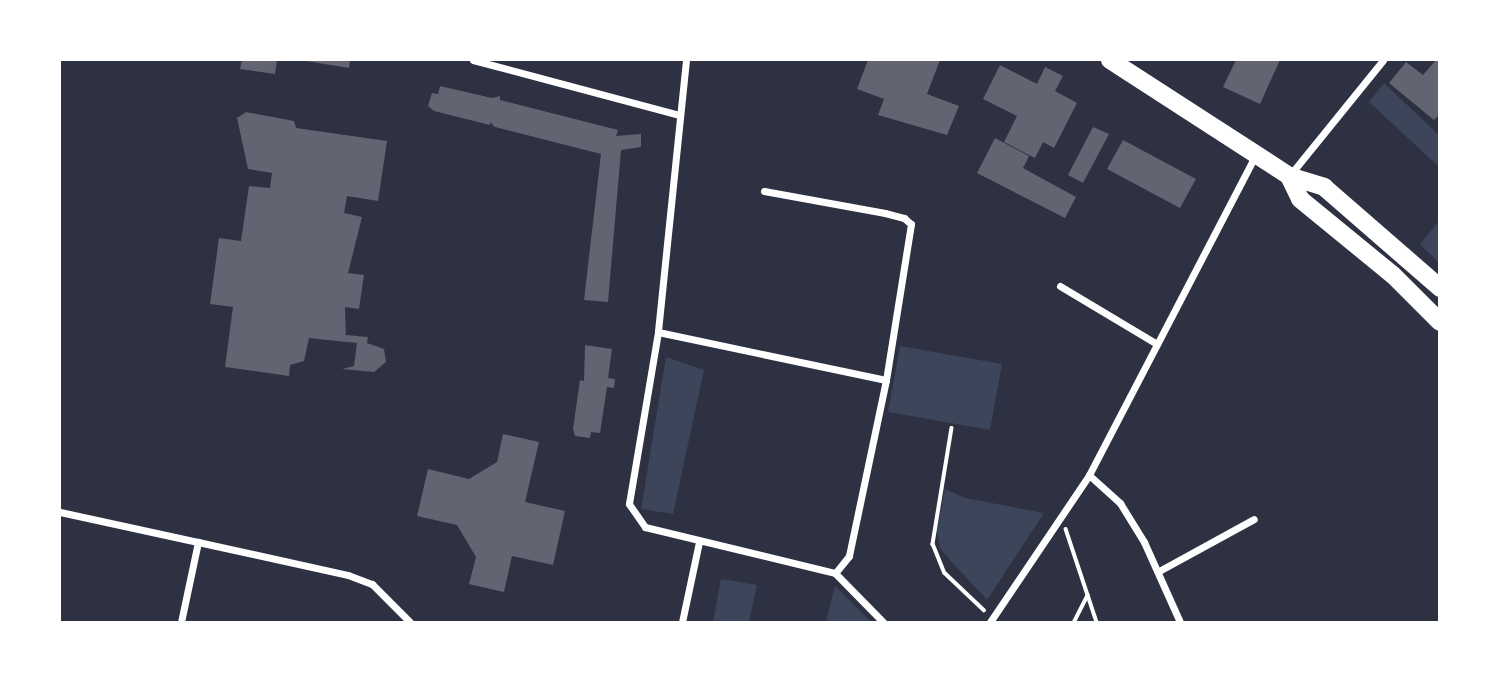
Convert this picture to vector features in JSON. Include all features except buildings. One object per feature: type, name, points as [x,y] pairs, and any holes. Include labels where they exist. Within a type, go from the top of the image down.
[{"type":"highway","points":[[1110,60],[1256,152],[1289,176],[1324,187],[1440,288]]},
{"type":"highway","points":[[1289,176],[1300,199],[1393,275],[1440,322]]},
{"type":"street","points":[[473,60],[680,116]]},
{"type":"street","points":[[686,60],[658,332],[629,504],[645,527],[698,542],[835,573],[883,622]]},
{"type":"street","points":[[1289,176],[1327,133],[1332,120],[1383,60]]},
{"type":"street","points":[[992,620],[1089,475],[1256,152]]},
{"type":"street","points":[[764,191],[885,213],[911,224],[886,380],[849,556],[835,573]]},
{"type":"street","points":[[1060,286],[1157,344]]},
{"type":"street","points":[[658,332],[886,380]]},
{"type":"street","points":[[1089,475],[1120,503],[1159,571],[1180,622]]},
{"type":"street","points":[[60,512],[348,575],[372,584],[410,622]]},
{"type":"street","points":[[1159,571],[1254,519]]},
{"type":"street","points":[[181,622],[198,542]]},
{"type":"street","points":[[682,622],[698,542]]},
{"type":"path","points":[[952,428],[933,544],[945,573],[992,620]]},
{"type":"path","points":[[1062,517],[1097,622]]},
{"type":"path","points":[[1074,622],[1088,595]]},
{"type":"shaded area","points":[[1384,83],[1439,135],[1439,167],[1369,102]]},
{"type":"shaded area","points":[[1439,221],[1439,263],[1420,244]]},
{"type":"shaded area","points":[[900,346],[1002,364],[990,430],[888,412]]},
{"type":"shaded area","points":[[666,357],[704,370],[673,514],[641,509]]},
{"type":"shaded area","points":[[945,489],[965,498],[1044,513],[987,600],[940,549],[937,530]]},
{"type":"shaded area","points":[[721,579],[757,585],[749,622],[713,622]]},
{"type":"shaded area","points":[[835,586],[871,622],[826,622]]}]
